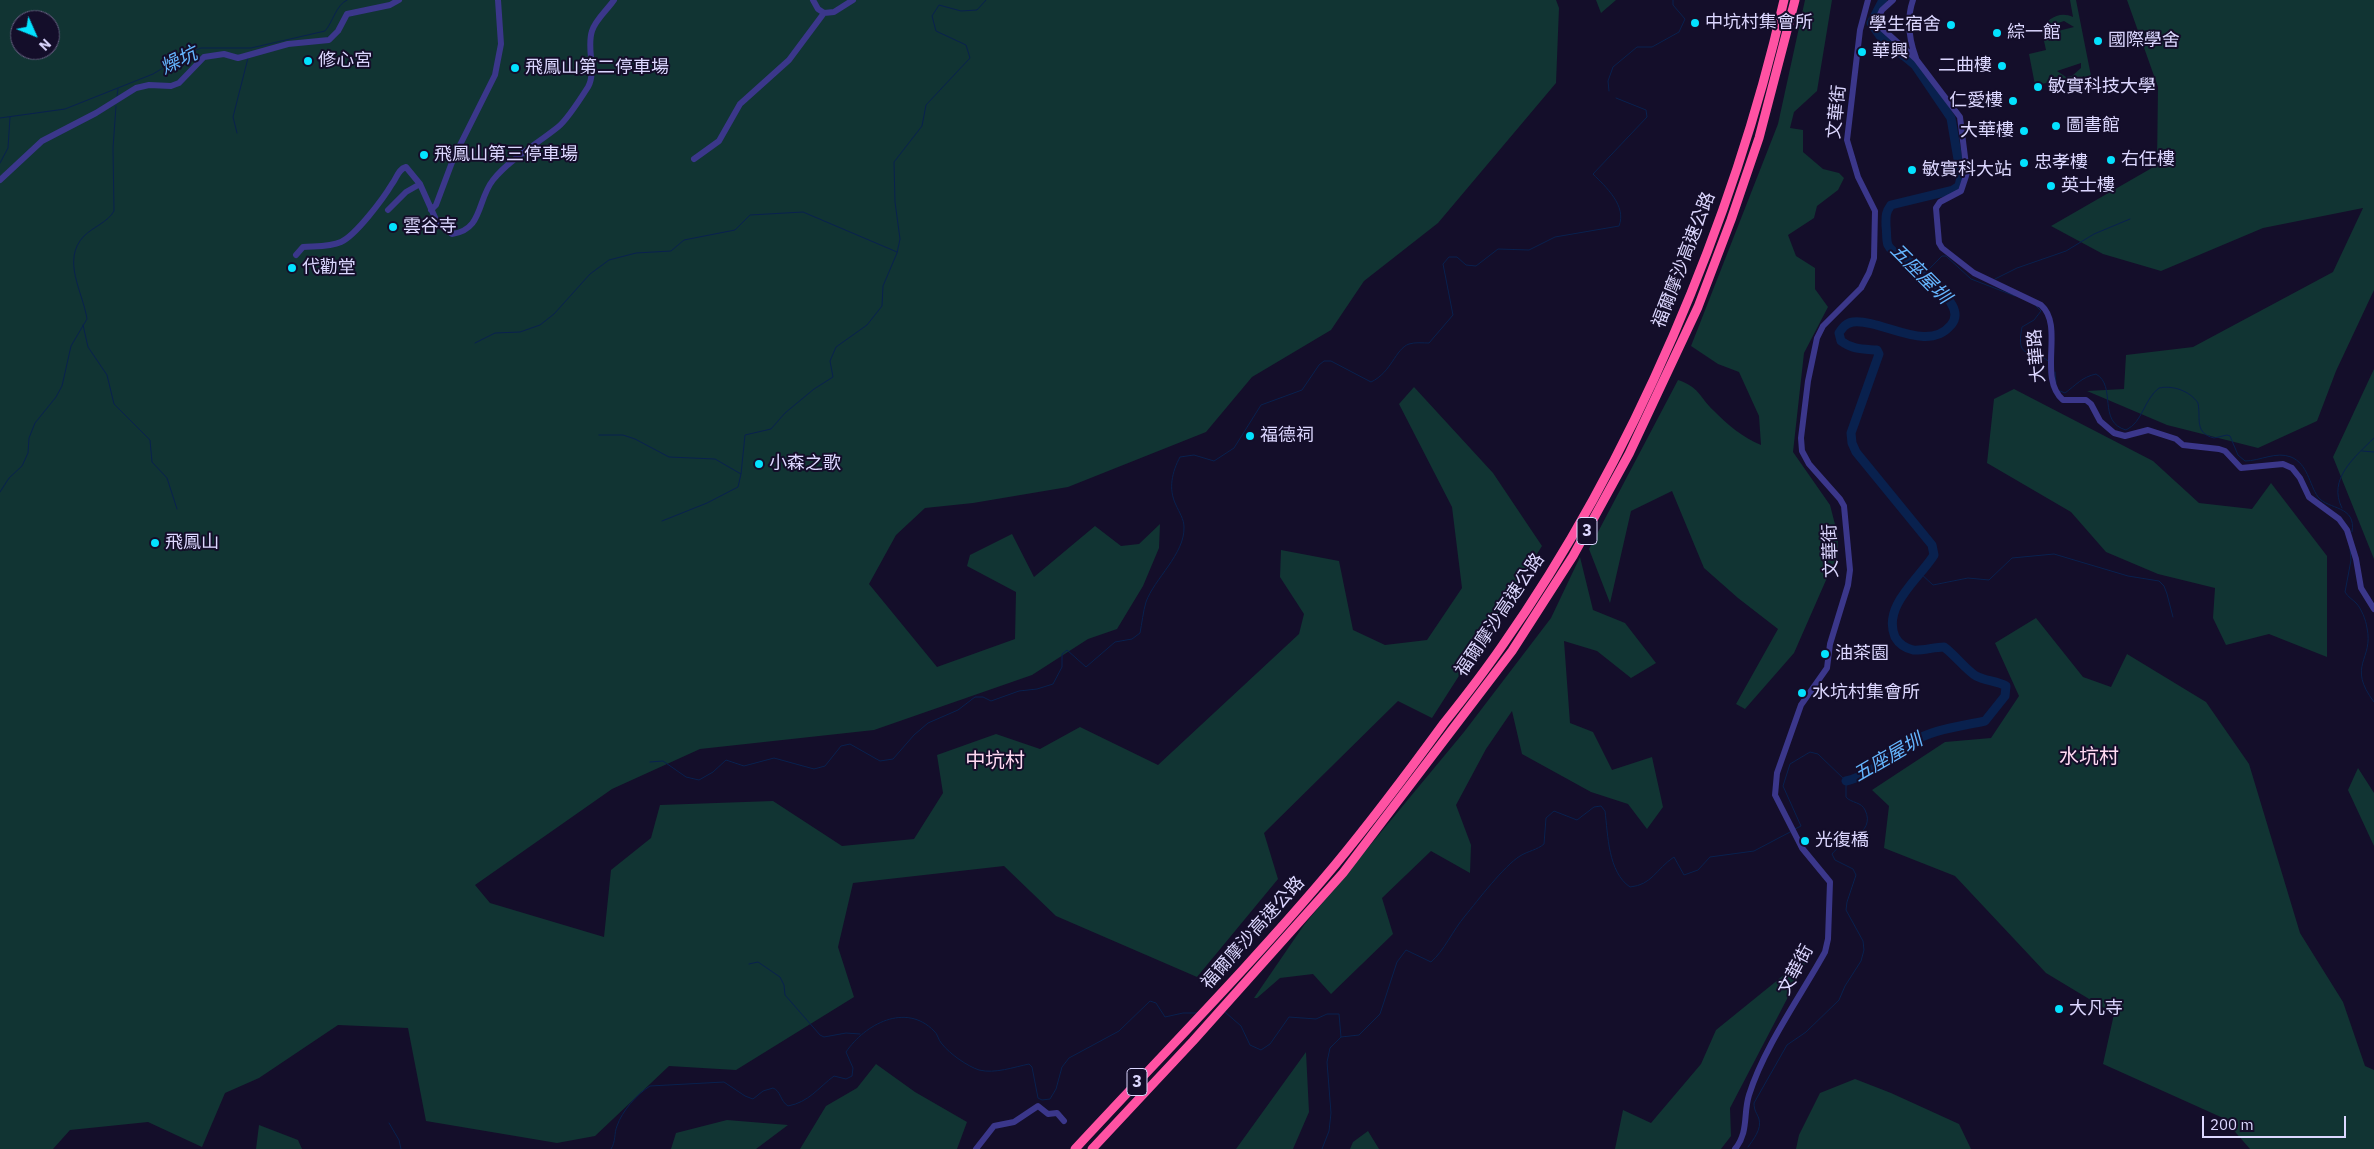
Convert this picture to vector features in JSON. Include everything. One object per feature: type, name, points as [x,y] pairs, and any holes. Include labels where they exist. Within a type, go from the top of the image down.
[{"type":"highway","name":"福爾摩沙高速公路","points":[[1075,1149],[1250,962],[1372,820],[1502,646],[1592,499],[1654,377],[1687,302],[1747,134],[1784,0]]},
{"type":"highway","name":"福爾摩沙高速公路","points":[[1092,1149],[1193,1041],[1343,873],[1512,651],[1573,556],[1603,504],[1665,381],[1715,262],[1758,138],[1795,0]]},
{"type":"street","points":[[0,180],[42,141],[96,113],[136,88],[149,85],[170,86],[179,84],[204,57],[224,54],[238,58],[288,44],[329,40],[338,31],[347,14],[390,5],[399,0]]},
{"type":"street","points":[[430,210],[436,205],[454,158],[495,75],[501,44],[498,0]]},
{"type":"street","points":[[296,255],[303,247],[332,245],[343,241],[386,194],[402,167],[408,168],[420,184],[437,222],[452,234],[460,233],[470,227],[475,222],[484,193],[500,172],[562,123],[589,86],[592,28],[614,0]]},
{"type":"street","points":[[813,0],[818,9],[824,14]]},
{"type":"street","points":[[694,159],[719,142],[740,104],[789,60],[824,14],[834,12],[853,0]]},
{"type":"street","name":"文華街","points":[[1735,1149],[1744,1134],[1746,1109],[1752,1088],[1769,1049],[1824,952],[1828,939],[1832,887],[1830,882],[1807,855],[1794,831],[1775,795],[1775,780],[1803,701],[1827,668],[1830,644],[1850,579],[1844,506],[1805,459],[1802,438],[1808,381],[1817,338],[1823,326],[1861,288],[1874,258],[1875,211],[1858,177],[1847,140],[1860,30],[1863,12],[1868,0]]},
{"type":"street","name":"大華路","points":[[1893,0],[1882,10],[1876,23],[1916,59],[1960,117],[1967,173],[1960,191],[1940,202],[1936,208],[1939,243],[1942,248],[1974,273],[2041,305],[2047,311],[2054,388],[2057,395],[2063,400],[2086,400],[2091,404],[2100,421],[2114,433],[2125,436],[2148,430],[2176,439],[2182,445],[2219,449],[2226,452],[2241,468],[2283,464],[2292,468],[2300,478],[2310,497],[2339,518],[2347,530],[2356,559],[2361,588],[2374,609]]},
{"type":"street","name":"大華路","points":[[1913,0],[1910,10],[1909,41],[1916,59]]},
{"type":"street","points":[[500,33],[507,49]]},
{"type":"street","points":[[388,210],[406,192],[420,184]]},
{"type":"street","points":[[976,1149],[994,1126],[1014,1122],[1038,1106],[1048,1114],[1057,1113],[1064,1121]]},
{"type":"green space","points":[[0,0],[1556,0],[1559,8],[1556,83],[1438,223],[1364,281],[1331,330],[1252,377],[1206,432],[1068,487],[973,503],[925,508],[896,535],[869,584],[937,667],[1015,639],[1016,592],[967,566],[970,555],[1012,534],[1034,577],[1095,526],[1121,546],[1139,544],[1160,524],[1159,548],[1143,586],[1117,629],[1088,639],[1032,675],[874,730],[700,749],[612,789],[475,885],[490,903],[604,937],[611,870],[651,838],[660,805],[773,801],[842,846],[914,839],[943,793],[937,755],[996,734],[1040,749],[1080,727],[1158,765],[1299,634],[1304,614],[1280,577],[1281,550],[1339,561],[1353,630],[1385,645],[1427,640],[1462,588],[1452,507],[1399,404],[1414,387],[1493,473],[1542,546],[1432,718],[1398,701],[1264,833],[1278,879],[1197,977],[1056,916],[1004,866],[853,883],[838,947],[854,997],[736,1070],[669,1066],[595,1136],[557,1143],[426,1121],[408,1028],[338,1025],[259,1078],[225,1093],[202,1147],[148,1122],[70,1130],[53,1149],[0,1149]]},
{"type":"green space","points":[[1596,0],[1616,0],[1601,13]]},
{"type":"green space","points":[[1805,0],[1832,0],[1817,91],[1794,112],[1790,128],[1803,130],[1803,152],[1823,169],[1839,173],[1844,178],[1838,190],[1817,206],[1814,218],[1788,235],[1796,256],[1815,268],[1815,289],[1828,307],[1804,353],[1793,452],[1830,505],[1838,536],[1837,572],[1830,571],[1794,653],[1745,709],[1736,704],[1778,629],[1738,598],[1704,568],[1672,491],[1631,511],[1610,603],[1589,549],[1678,380],[1695,389],[1713,410],[1735,430],[1761,445],[1759,416],[1739,372],[1718,364],[1691,346],[1778,124]]},
{"type":"green space","points":[[2070,0],[2076,0],[2092,81],[2086,83],[2084,76],[2070,86],[2059,82],[2051,74],[2052,82],[2035,85],[2029,54],[2046,50],[2042,32],[2044,27],[2050,20],[2059,15],[2073,17]],"holes":[[[2064,21],[2074,27],[2050,33],[2058,23]],[[2081,63],[2081,68],[2072,76],[2066,77],[2057,71]]]},
{"type":"green space","points":[[2127,0],[2374,0],[2374,290],[2336,371],[2317,421],[2258,448],[2167,425],[2087,391],[2124,389],[2126,355],[2193,347],[2333,272],[2363,208],[2263,228],[2161,271],[2103,254],[2051,226],[2157,165],[2158,87]]},
{"type":"green space","points":[[2374,369],[2374,559],[2333,457]]},
{"type":"green space","points":[[2014,389],[2153,461],[2199,503],[2252,509],[2271,483],[2327,556],[2327,657],[2269,634],[2226,645],[2213,618],[2215,588],[2158,574],[2106,552],[2071,512],[1987,463],[1994,399]]},
{"type":"green space","points":[[1580,557],[1593,610],[1625,623],[1656,663],[1631,678],[1597,651],[1564,641],[1570,723],[1593,732],[1612,770],[1652,757],[1663,807],[1647,829],[1628,804],[1591,792],[1522,754],[1512,711],[1486,749],[1456,805],[1471,845],[1470,873],[1431,851],[1382,898],[1393,934],[1331,994],[1313,974],[1280,978],[1257,998],[1254,998],[1304,925],[1464,732],[1551,618]]},
{"type":"green space","points":[[2036,618],[2083,677],[2111,687],[2127,654],[2206,702],[2249,764],[2300,933],[2343,1002],[2365,1066],[2374,1070],[2374,1149],[2250,1149],[2223,1118],[2103,1064],[2114,1014],[2046,973],[1955,876],[1884,848],[1889,806],[1872,790],[1945,742],[1991,738],[2019,696],[1995,643]]},
{"type":"green space","points":[[2358,768],[2374,793],[2374,846],[2348,790]]},
{"type":"green space","points":[[1811,953],[1730,1108],[1731,1136],[1721,1149],[1615,1149],[1623,1110],[1651,1123],[1701,1064],[1716,1030]]},
{"type":"green space","points":[[1306,1052],[1309,1112],[1293,1149],[1236,1149]]},
{"type":"green space","points":[[876,1064],[915,1092],[967,1122],[957,1149],[800,1149],[826,1106],[857,1088]]},
{"type":"green space","points":[[1855,1079],[1959,1124],[1971,1149],[1796,1149],[1799,1135],[1820,1093]]},
{"type":"green space","points":[[727,1120],[788,1125],[756,1149],[671,1149],[676,1133]]},
{"type":"green space","points":[[259,1125],[298,1140],[302,1149],[256,1149]]},
{"type":"green space","points":[[1368,1131],[1379,1149],[1350,1149],[1353,1142]]},
{"type":"waterway","name":"燥坑","points":[[0,118],[65,109],[153,74],[186,54],[201,48],[251,48],[325,31],[337,10],[347,0]]},
{"type":"waterway","points":[[599,435],[623,435],[635,439],[669,457],[715,459],[741,474],[745,435],[771,429],[785,413],[814,389],[833,377],[830,361],[836,347],[867,325],[882,306],[883,286],[897,253],[900,239],[895,202],[894,162],[922,126],[926,105],[970,58],[966,45],[936,31],[932,16],[939,5],[961,11],[977,10],[986,0]]},
{"type":"waterway","points":[[1609,91],[1608,81],[1613,67],[1637,47],[1652,47],[1679,32],[1685,19],[1673,5],[1673,0]]},
{"type":"waterway","name":"五座屋圳","points":[[1846,781],[1863,775],[1917,739],[1945,729],[1985,721],[2005,696],[2006,686],[1976,676],[1944,647],[1913,650],[1898,642],[1892,626],[1894,614],[1904,593],[1934,555],[1932,545],[1856,452],[1852,443],[1851,433],[1879,354],[1877,350],[1854,348],[1845,344],[1841,341],[1839,333],[1842,329],[1847,324],[1853,322],[1865,322],[1917,336],[1930,336],[1941,333],[1951,325],[1955,313],[1953,306],[1944,294],[1914,265],[1892,251],[1887,243],[1886,218],[1891,205],[1953,190],[1959,186],[1961,177],[1951,118],[1915,65],[1880,36],[1871,23],[1883,0]]},
{"type":"waterway","points":[[237,133],[233,117],[248,58]]},
{"type":"waterway","points":[[117,96],[118,89]]},
{"type":"waterway","points":[[650,762],[663,761],[686,777],[699,780],[713,772],[726,760],[744,766],[774,758],[814,769],[825,766],[841,746],[850,744],[880,761],[893,759],[914,735],[928,723],[958,710],[975,697],[983,697],[991,701],[1019,691],[1037,689],[1053,684],[1062,667],[1062,654],[1067,650],[1086,667],[1115,642],[1132,639],[1140,633],[1143,614],[1150,593],[1175,557],[1183,537],[1183,521],[1172,493],[1173,475],[1180,457],[1194,455],[1214,461],[1234,448],[1261,405],[1302,390],[1319,365],[1324,361],[1331,361],[1371,382],[1384,373],[1404,347],[1414,343],[1429,343],[1453,315],[1443,264],[1449,257],[1457,257],[1466,265],[1476,266],[1498,249],[1529,250],[1555,237],[1619,226],[1621,219],[1618,204],[1593,174],[1647,117],[1646,110],[1616,98]]},
{"type":"waterway","points":[[0,492],[9,478],[22,466],[28,453],[29,438],[35,423],[56,397],[62,386],[71,346],[87,319],[75,276],[74,255],[77,245],[84,236],[108,218],[114,211],[113,148],[116,106]]},
{"type":"waterway","points":[[0,163],[8,148],[10,117]]},
{"type":"waterway","points":[[475,343],[495,333],[520,332],[540,325],[554,314],[590,274],[609,260],[636,253],[671,251],[684,240],[735,230],[750,215],[803,212],[897,252]]},
{"type":"waterway","points":[[1995,279],[2017,268],[2066,251],[2094,234],[2130,219]]},
{"type":"waterway","points":[[1924,274],[1942,256],[1946,256],[1971,279],[2015,296]]},
{"type":"waterway","points":[[2036,306],[2041,311],[2034,320],[2022,327],[2021,346],[2023,350],[2048,361]]},
{"type":"waterway","points":[[83,325],[88,347],[107,375],[114,404],[150,440],[152,462],[167,478],[177,509]]},
{"type":"waterway","points":[[2055,372],[2056,383]]},
{"type":"waterway","points":[[2060,391],[2065,393],[2083,379],[2096,374],[2102,380],[2105,387],[2112,420],[2117,426],[2126,430],[2136,422],[2150,398],[2159,388],[2170,387],[2186,392],[2198,403],[2200,425],[2203,433],[2214,438],[2230,436],[2238,455],[2245,461],[2280,455],[2297,460],[2305,469],[2318,497],[2346,512],[2350,517],[2352,532]]},
{"type":"waterway","points":[[2342,508],[2338,497],[2338,488],[2345,469],[2374,438]]},
{"type":"waterway","points":[[2362,451],[2374,452]]},
{"type":"waterway","points":[[662,521],[707,503],[738,487],[741,474]]},
{"type":"waterway","points":[[2350,548],[2351,560],[2345,592],[2358,605],[2366,621],[2368,639],[2361,671],[2366,690],[2374,702]]},
{"type":"waterway","name":"五座屋圳","points":[[1920,573],[1933,585],[1968,578],[1989,580],[2012,558],[2054,554],[2128,576],[2159,581],[2164,586],[2173,617]]},
{"type":"waterway","points":[[1748,1147],[1760,1123],[1754,1103],[1787,1045],[1806,1032],[1839,1000],[1845,986],[1861,961],[1864,950],[1863,941],[1846,910],[1856,875],[1853,869],[1835,860],[1832,854],[1836,849],[1862,831],[1866,825],[1867,818],[1864,807],[1846,797],[1846,781],[1818,754],[1810,752],[1790,764],[1783,786],[1801,826],[1795,829]]},
{"type":"waterway","points":[[1225,1012],[1241,1026],[1250,1045],[1261,1050],[1270,1044],[1289,1017],[1316,1019],[1327,1014],[1339,1014],[1341,1037],[1359,1035],[1380,1014],[1397,962],[1406,950],[1431,962],[1499,875],[1520,856],[1544,844],[1546,818],[1554,811],[1577,820],[1594,807],[1601,806],[1605,811],[1608,842],[1613,863],[1617,872],[1630,887],[1649,880],[1674,857],[1684,875],[1698,870],[1710,857],[1754,851],[1792,831]]},
{"type":"waterway","points":[[749,964],[758,962],[780,977],[784,985],[785,995],[820,1035],[824,1037],[846,1033],[860,1034]]},
{"type":"waterway","points":[[611,1149],[622,1115],[635,1098],[650,1086],[724,1082],[753,1099],[763,1091],[773,1088],[778,1091],[783,1102],[788,1106],[808,1098],[834,1076],[846,1079],[852,1076],[853,1068],[846,1052],[864,1033],[875,1025],[887,1020],[911,1018],[923,1022],[935,1032],[949,1052],[964,1063],[979,1070],[998,1071],[1029,1064],[1032,1067],[1038,1098],[1042,1100],[1050,1099],[1056,1089],[1062,1067],[1069,1058],[1119,1031],[1150,1001],[1156,1003],[1165,1017],[1183,1013],[1199,1013]]},
{"type":"waterway","points":[[1322,1149],[1329,1131],[1331,1113],[1327,1062],[1330,1048],[1341,1037]]},
{"type":"waterway","points":[[389,1123],[399,1140],[401,1149]]},
{"type":"place","name":"中坑村集會所","points":[[1695,23]]},
{"type":"place","name":"學生宿舍","points":[[1951,25]]},
{"type":"place","name":"綜一館","points":[[1997,33]]},
{"type":"place","name":"國際學舍","points":[[2098,41]]},
{"type":"place","name":"華興","points":[[1862,52]]},
{"type":"place","name":"修心宮","points":[[308,61]]},
{"type":"place","name":"二曲樓","points":[[2002,66]]},
{"type":"place","name":"飛鳳山第二停車場","points":[[515,68]]},
{"type":"place","name":"敏實科技大學","points":[[2038,87]]},
{"type":"place","name":"仁愛樓","points":[[2013,101]]},
{"type":"place","name":"圖書館","points":[[2056,126]]},
{"type":"place","name":"大華樓","points":[[2024,131]]},
{"type":"place","name":"飛鳳山第三停車場","points":[[424,155]]},
{"type":"place","name":"右任樓","points":[[2111,160]]},
{"type":"place","name":"忠孝樓","points":[[2024,163]]},
{"type":"place","name":"敏實科大站","points":[[1912,170]]},
{"type":"place","name":"英士樓","points":[[2051,186]]},
{"type":"place","name":"雲谷寺","points":[[393,227]]},
{"type":"place","name":"代勸堂","points":[[292,268]]},
{"type":"place","name":"福德祠","points":[[1250,436]]},
{"type":"place","name":"小森之歌","points":[[759,464]]},
{"type":"place","name":"飛鳳山","points":[[155,543]]},
{"type":"place","name":"油茶園","points":[[1825,654]]},
{"type":"place","name":"水坑村集會所","points":[[1802,693]]},
{"type":"place","name":"光復橋","points":[[1805,841]]},
{"type":"place","name":"大凡寺","points":[[2059,1009]]},
{"type":"district","name":"水坑村","points":[[2089,757]]},
{"type":"district","name":"中坑村","points":[[995,761]]}]
